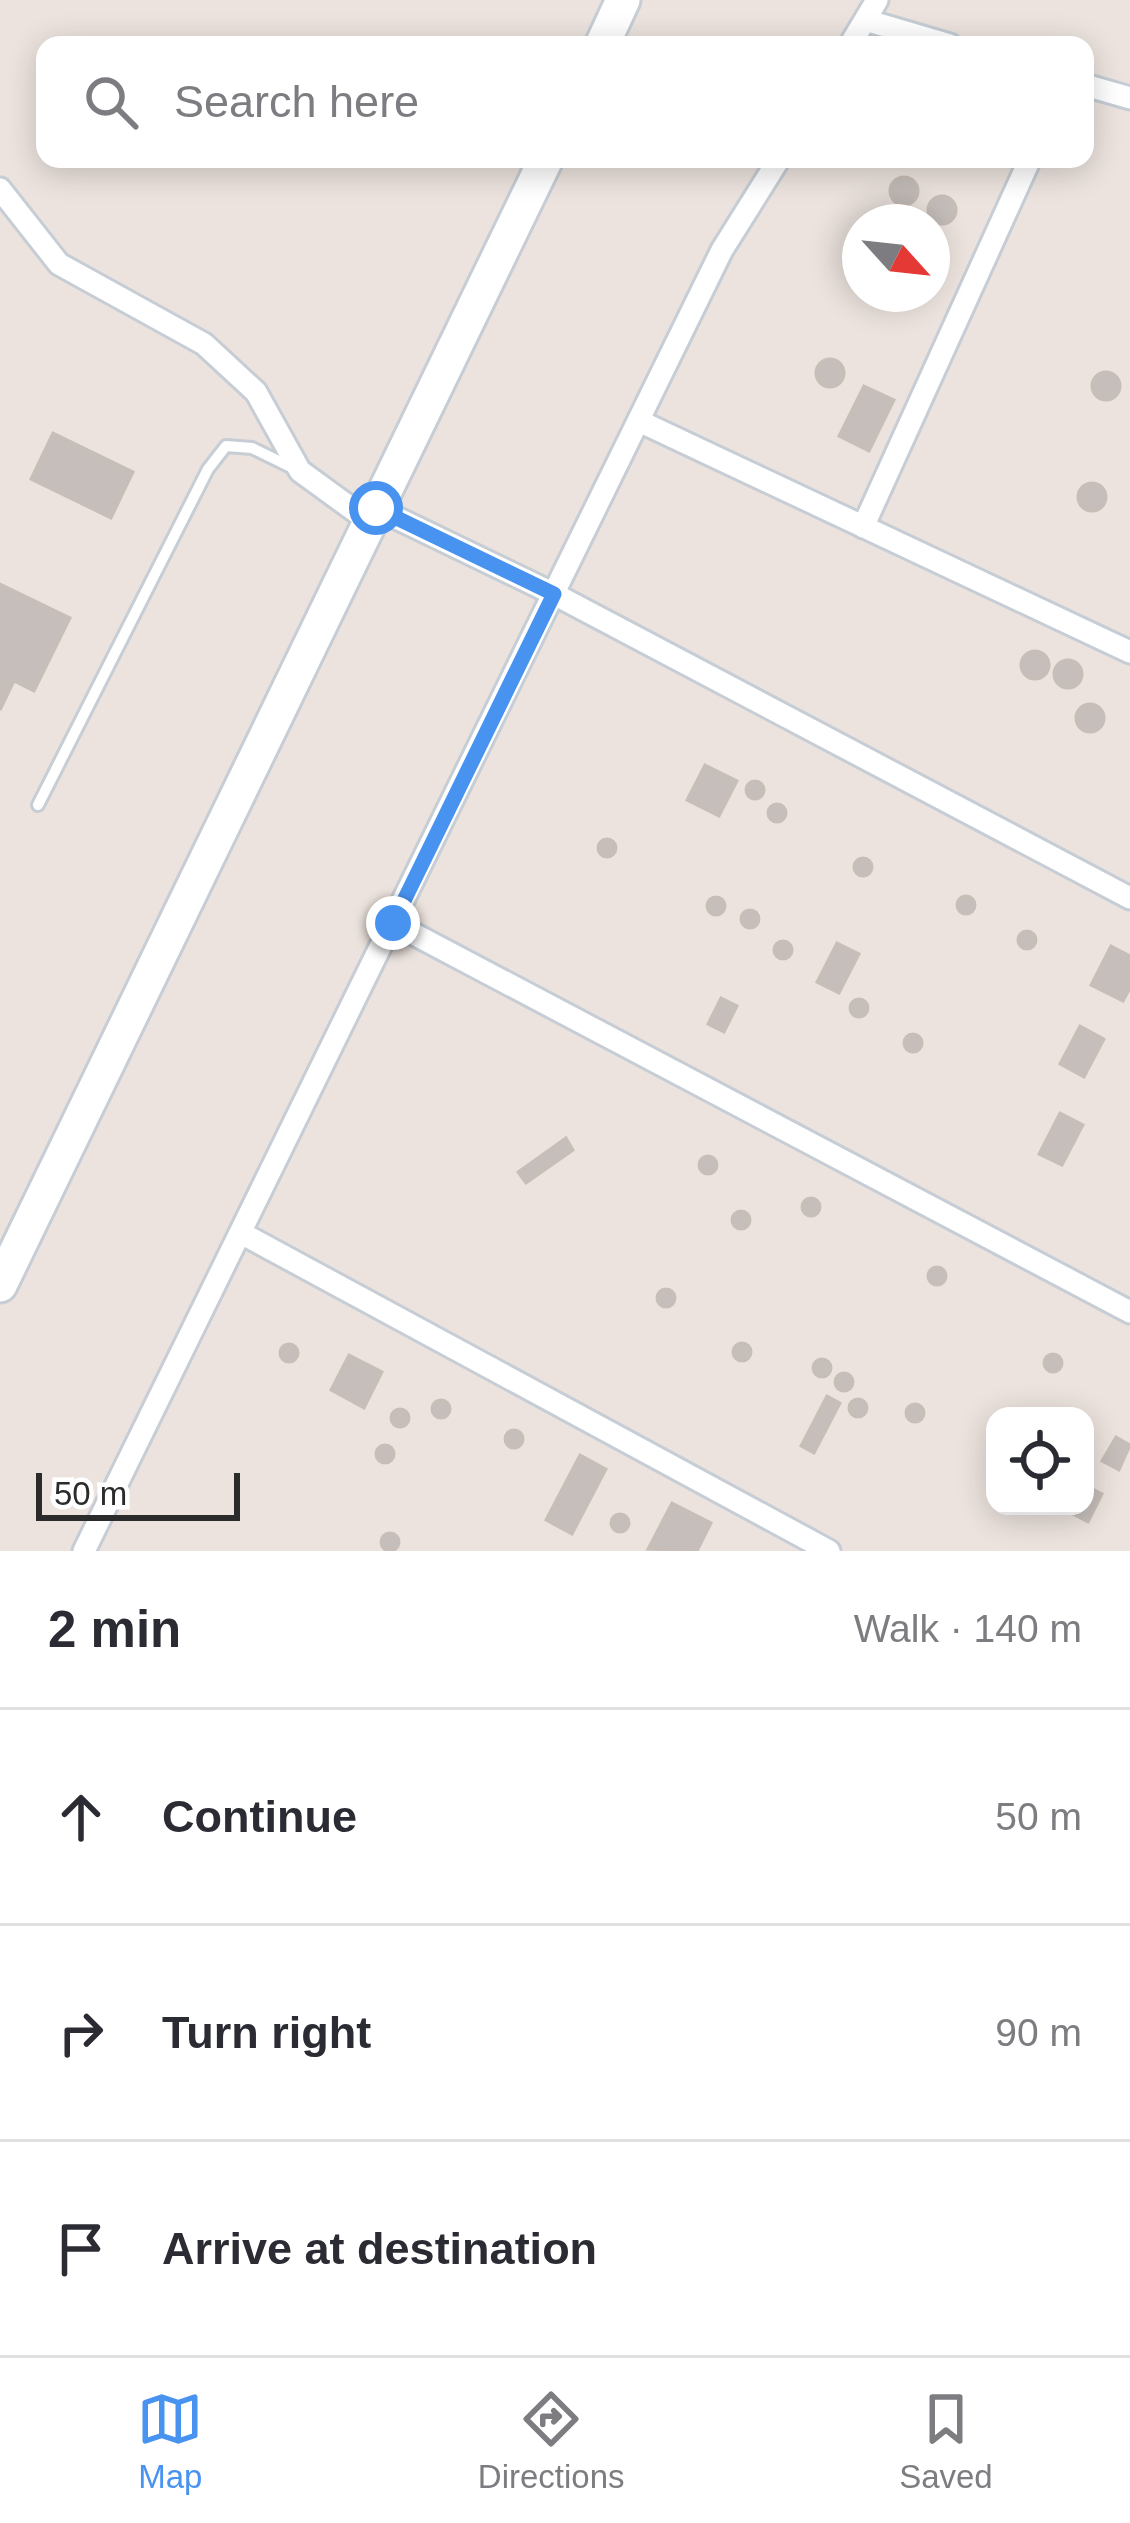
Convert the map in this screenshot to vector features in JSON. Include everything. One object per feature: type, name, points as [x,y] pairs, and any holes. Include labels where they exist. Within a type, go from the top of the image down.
[{"type":"main road","points":[[606,36],[623,0]]},
{"type":"main road","points":[[0,1285],[542,168]]},
{"type":"street","points":[[855,36],[871,10],[930,36]]},
{"type":"street","points":[[1094,88],[1130,98]]},
{"type":"street","points":[[84,1551],[722,250],[773,168]]},
{"type":"street","points":[[863,527],[1026,168]]},
{"type":"street","points":[[0,189],[59,264],[204,344],[256,392],[300,471],[373,515],[554,594],[1130,898]]},
{"type":"street","points":[[639,421],[863,527],[1127,642]]},
{"type":"street","points":[[393,923],[1130,1312]]},
{"type":"street","points":[[241,1233],[829,1551]]},
{"type":"lane","points":[[38,805],[208,470],[226,446],[252,448],[300,471]]},
{"type":"building","points":[[899,178],[909,178],[917,186],[917,196],[909,204],[899,204],[891,196],[891,186]]},
{"type":"building","points":[[942,196],[955,205],[950,221],[950,204],[930,204]]},
{"type":"building","points":[[830,359],[840,363],[844,373],[840,383],[830,387],[820,383],[816,373],[820,363]]},
{"type":"building","points":[[1106,372],[1116,376],[1120,386],[1116,396],[1106,400],[1096,396],[1092,386],[1096,376]]},
{"type":"building","points":[[864,386],[894,400],[869,451],[839,436]]},
{"type":"building","points":[[53,433],[133,472],[111,518],[31,479]]},
{"type":"building","points":[[1092,483],[1102,487],[1106,497],[1102,507],[1092,511],[1082,507],[1078,497],[1082,487]]},
{"type":"building","points":[[0,584],[70,618],[34,691],[14,681],[0,710]]},
{"type":"building","points":[[1035,651],[1045,655],[1049,665],[1045,675],[1035,679],[1025,675],[1021,665],[1025,655]]},
{"type":"building","points":[[1068,660],[1078,664],[1082,674],[1078,684],[1068,688],[1058,684],[1054,674],[1058,664]]},
{"type":"building","points":[[1090,704],[1100,708],[1104,718],[1100,728],[1090,732],[1080,728],[1076,718],[1080,708]]},
{"type":"building","points":[[705,765],[737,781],[719,816],[687,800]]},
{"type":"building","points":[[755,781],[764,790],[755,799],[746,790]]},
{"type":"building","points":[[777,804],[786,813],[777,822],[768,813]]},
{"type":"building","points":[[607,839],[616,848],[607,857],[598,848]]},
{"type":"building","points":[[863,858],[872,867],[863,876],[854,867]]},
{"type":"building","points":[[966,896],[975,905],[966,914],[957,905]]},
{"type":"building","points":[[716,897],[725,906],[716,915],[707,906]]},
{"type":"building","points":[[750,910],[759,919],[750,928],[741,919]]},
{"type":"building","points":[[1027,931],[1036,940],[1027,949],[1018,940]]},
{"type":"building","points":[[783,941],[792,950],[783,959],[774,950]]},
{"type":"building","points":[[837,943],[859,954],[839,993],[817,982]]},
{"type":"building","points":[[1111,946],[1130,956],[1130,988],[1123,1001],[1091,985]]},
{"type":"building","points":[[721,998],[737,1006],[724,1032],[708,1024]]},
{"type":"building","points":[[859,999],[868,1008],[859,1017],[850,1008]]},
{"type":"building","points":[[1080,1026],[1104,1039],[1084,1077],[1060,1064]]},
{"type":"building","points":[[913,1034],[922,1043],[913,1052],[904,1043]]},
{"type":"building","points":[[1060,1113],[1083,1125],[1062,1165],[1039,1154]]},
{"type":"building","points":[[566,1138],[573,1150],[526,1183],[518,1172]]},
{"type":"building","points":[[708,1156],[717,1165],[708,1174],[699,1165]]},
{"type":"building","points":[[811,1198],[820,1207],[811,1216],[802,1207]]},
{"type":"building","points":[[741,1211],[750,1220],[741,1229],[732,1220]]},
{"type":"building","points":[[937,1267],[946,1276],[937,1285],[928,1276]]},
{"type":"building","points":[[666,1289],[675,1298],[666,1307],[657,1298]]},
{"type":"building","points":[[742,1343],[751,1352],[742,1361],[733,1352]]},
{"type":"building","points":[[289,1344],[298,1353],[289,1362],[280,1353]]},
{"type":"building","points":[[1053,1354],[1062,1363],[1053,1372],[1044,1363]]},
{"type":"building","points":[[349,1355],[382,1372],[364,1408],[331,1390]]},
{"type":"building","points":[[822,1359],[831,1368],[822,1377],[813,1368]]},
{"type":"building","points":[[844,1373],[853,1382],[844,1391],[835,1382]]},
{"type":"building","points":[[827,1396],[840,1403],[814,1453],[801,1446]]},
{"type":"building","points":[[858,1399],[867,1408],[858,1417],[849,1408]]},
{"type":"building","points":[[441,1400],[450,1409],[441,1418],[432,1409]]},
{"type":"building","points":[[915,1404],[924,1413],[915,1422],[906,1413]]},
{"type":"building","points":[[400,1409],[409,1418],[400,1427],[391,1418]]},
{"type":"building","points":[[514,1430],[523,1439],[514,1448],[505,1439]]},
{"type":"building","points":[[1116,1437],[1130,1445],[1119,1470],[1102,1461]]},
{"type":"building","points":[[385,1445],[394,1454],[385,1463],[376,1454]]},
{"type":"building","points":[[580,1455],[606,1469],[572,1534],[546,1520]]},
{"type":"building","points":[[672,1503],[711,1523],[697,1551],[648,1549]]},
{"type":"building","points":[[620,1514],[629,1523],[620,1532],[611,1523]]},
{"type":"building","points":[[390,1533],[399,1542],[390,1551],[381,1542]]},
{"type":"route","points":[[376,508],[554,594],[393,923]]}]
